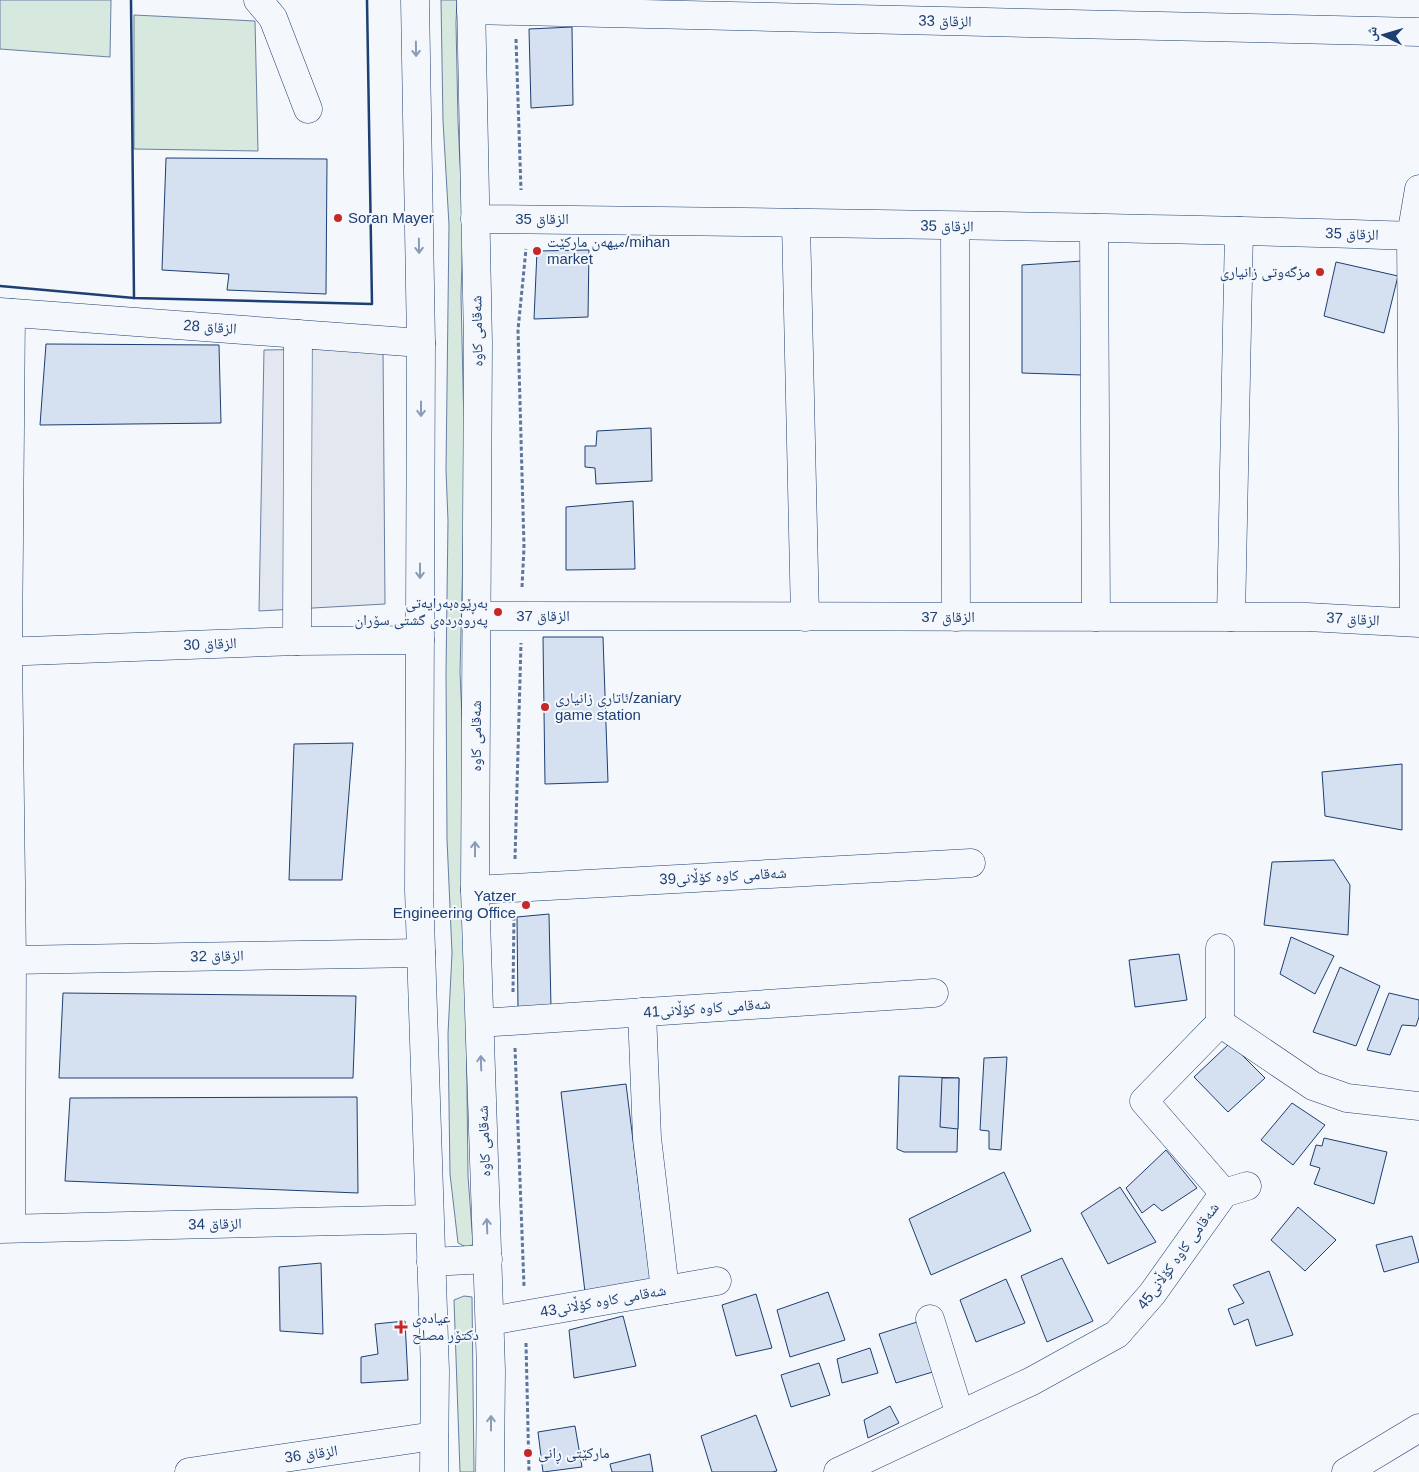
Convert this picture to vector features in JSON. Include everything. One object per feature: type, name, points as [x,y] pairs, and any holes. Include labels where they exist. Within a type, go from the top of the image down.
[{"type":"street","points":[[258,0],[273,18],[308,109]]},
{"type":"street","points":[[415,0],[421,343],[419,890],[435,1371],[434,1472]]},
{"type":"street","name":"الزقاق 33","points":[[471,5],[516,11],[738,8],[1419,32]]},
{"type":"street","name":"شەقامی کاوە","points":[[471,5],[478,342],[475,890],[490,1321],[490,1472]]},
{"type":"street","points":[[1417,622],[1415,236],[1419,189]]},
{"type":"street","name":"الزقاق 35","points":[[475,219],[1094,228],[1415,236]]},
{"type":"street","points":[[796,223],[806,617]]},
{"type":"street","points":[[955,226],[956,617]]},
{"type":"street","points":[[1094,228],[1096,617]]},
{"type":"street","points":[[1231,616],[1239,231]]},
{"type":"street","points":[[6,313],[4,652],[12,960],[6,1228]]},
{"type":"street","name":"الزقاق 28","points":[[6,313],[421,343]]},
{"type":"street","points":[[297,641],[298,334]]},
{"type":"street","name":"الزقاق 37","points":[[476,616],[1231,616],[1417,622]]},
{"type":"street","name":"الزقاق 30","points":[[4,652],[297,641],[420,640]]},
{"type":"street","name":"شەقامی کاوە کۆڵانی39","points":[[475,890],[971,862]]},
{"type":"street","points":[[1220,948],[1220,1023],[1314,1086],[1347,1098],[1419,1106]]},
{"type":"street","name":"الزقاق 32","points":[[12,960],[421,952]]},
{"type":"street","name":"شەقامی کاوە کۆڵانی41","points":[[480,1022],[934,994]]},
{"type":"street","points":[[642,1012],[647,1138],[665,1290]]},
{"type":"street","name":"شەقامی کاوە کۆڵانی45","points":[[838,1472],[1032,1381],[1117,1334],[1152,1294],[1236,1190],[1144,1101],[1220,1023]]},
{"type":"street","name":"الزقاق 34","points":[[6,1228],[430,1219]]},
{"type":"street","points":[[431,1262],[488,1259]]},
{"type":"street","name":"شەقامی کاوە کۆڵانی43","points":[[490,1321],[717,1281]]},
{"type":"street","points":[[930,1318],[960,1415]]},
{"type":"street","points":[[1346,1472],[1419,1428]]},
{"type":"street","name":"الزقاق 36","points":[[189,1472],[434,1436]]},
{"type":"path","points":[[516,11],[520,182],[527,233],[518,330],[524,547],[512,962],[525,1315],[528,1472]]},
{"type":"shaded area","points":[[0,0],[111,0],[110,57],[0,49]]},
{"type":"shaded area","points":[[441,0],[457,0],[458,121],[463,227],[461,295],[465,473],[460,672],[463,741],[468,1176],[473,1244],[468,1248],[458,1243],[450,1174],[448,1034],[452,953],[447,839],[446,672],[449,225],[443,121]]},
{"type":"shaded area","points":[[134,15],[255,21],[258,151],[134,149]]},
{"type":"shaded area","points":[[383,348],[385,604],[259,611],[264,350]]},
{"type":"shaded area","points":[[464,1296],[472,1297],[474,1472],[460,1472],[454,1300]]},
{"type":"building","points":[[572,27],[573,105],[531,108],[529,29]]},
{"type":"building","points":[[166,158],[327,159],[326,294],[227,290],[229,274],[162,270]]},
{"type":"building","points":[[589,250],[588,317],[534,319],[537,251]]},
{"type":"building","points":[[1082,261],[1082,375],[1022,373],[1022,265]]},
{"type":"building","points":[[1336,262],[1398,276],[1384,333],[1324,316]]},
{"type":"building","points":[[46,344],[219,345],[221,423],[40,425]]},
{"type":"building","points":[[651,428],[652,481],[596,484],[595,468],[585,467],[585,446],[596,446],[597,431]]},
{"type":"building","points":[[633,501],[635,569],[566,570],[566,507]]},
{"type":"building","points":[[543,637],[603,637],[608,782],[545,784]]},
{"type":"building","points":[[353,743],[342,880],[289,880],[294,744]]},
{"type":"building","points":[[1402,764],[1402,830],[1325,816],[1322,772]]},
{"type":"building","points":[[1334,860],[1350,885],[1348,935],[1264,925],[1272,862]]},
{"type":"building","points":[[549,914],[551,1008],[518,1010],[517,917]]},
{"type":"building","points":[[1291,937],[1334,956],[1315,994],[1280,974]]},
{"type":"building","points":[[1179,954],[1187,1000],[1135,1007],[1129,960]]},
{"type":"building","points":[[1340,967],[1380,986],[1356,1046],[1313,1032]]},
{"type":"building","points":[[63,993],[356,996],[353,1078],[59,1078]]},
{"type":"building","points":[[1389,993],[1419,1000],[1419,1017],[1416,1026],[1402,1025],[1390,1055],[1367,1050]]},
{"type":"building","points":[[1230,1043],[1265,1078],[1228,1112],[1194,1077]]},
{"type":"building","points":[[1007,1057],[1001,1150],[989,1149],[989,1131],[980,1130],[984,1058]]},
{"type":"building","points":[[899,1076],[959,1078],[957,1152],[904,1152],[897,1149]]},
{"type":"building","points":[[942,1078],[959,1078],[958,1129],[940,1127]]},
{"type":"building","points":[[626,1084],[651,1285],[585,1292],[561,1092]]},
{"type":"building","points":[[357,1097],[358,1193],[65,1181],[70,1098]]},
{"type":"building","points":[[1292,1103],[1325,1125],[1293,1165],[1261,1140]]},
{"type":"building","points":[[1324,1138],[1387,1152],[1374,1204],[1314,1184],[1320,1168],[1310,1165],[1316,1145],[1322,1146]]},
{"type":"building","points":[[1166,1150],[1197,1188],[1162,1211],[1154,1204],[1142,1213],[1126,1188]]},
{"type":"building","points":[[1004,1172],[1031,1231],[931,1275],[909,1219]]},
{"type":"building","points":[[1120,1187],[1156,1242],[1108,1264],[1081,1213]]},
{"type":"building","points":[[1298,1207],[1336,1240],[1305,1271],[1271,1240]]},
{"type":"building","points":[[1412,1236],[1419,1262],[1384,1272],[1376,1245]]},
{"type":"building","points":[[1062,1258],[1093,1321],[1047,1342],[1021,1276]]},
{"type":"building","points":[[321,1263],[323,1334],[280,1331],[279,1267]]},
{"type":"building","points":[[1269,1271],[1293,1335],[1256,1346],[1248,1319],[1234,1325],[1228,1309],[1244,1303],[1233,1285]]},
{"type":"building","points":[[1006,1279],[1025,1323],[976,1342],[960,1300]]},
{"type":"building","points":[[828,1292],[845,1340],[790,1357],[777,1310]]},
{"type":"building","points":[[756,1294],[772,1348],[736,1356],[722,1305]]},
{"type":"building","points":[[623,1316],[636,1366],[574,1378],[569,1330]]},
{"type":"building","points":[[405,1321],[408,1380],[361,1383],[361,1357],[378,1354],[375,1324]]},
{"type":"building","points":[[917,1322],[936,1371],[896,1383],[879,1334]]},
{"type":"building","points":[[870,1348],[878,1373],[842,1383],[837,1359]]},
{"type":"building","points":[[819,1363],[830,1395],[791,1407],[781,1375]]},
{"type":"building","points":[[890,1406],[899,1423],[868,1438],[864,1420]]},
{"type":"building","points":[[756,1415],[777,1471],[712,1472],[701,1436]]},
{"type":"building","points":[[575,1426],[582,1467],[543,1472],[538,1432]]},
{"type":"building","points":[[650,1454],[653,1472],[612,1472],[610,1464]]},
{"type":"wall","points":[[131,0],[134,298]]},
{"type":"wall","points":[[0,286],[134,298],[372,304],[367,0]]},
{"type":"place","name":"Soran Mayer","points":[[338,218]]},
{"type":"place","name":"میهەن مارکێت/mihan market","points":[[537,251]]},
{"type":"place","name":"مزگەوتی زانیاری","points":[[1320,272]]},
{"type":"place","name":"بەڕێوەبەرایەتی پەروەردەی گشتی سۆران","points":[[498,612]]},
{"type":"place","name":"ئاتاری زانیاری/zaniary game station","points":[[545,707]]},
{"type":"place","name":"Yatzer Engineering Office","points":[[526,905]]},
{"type":"place","name":"عیادەی دکتۆر مصلح","points":[[401,1327]]},
{"type":"place","name":"مارکێتی ڕانی","points":[[528,1453]]}]
